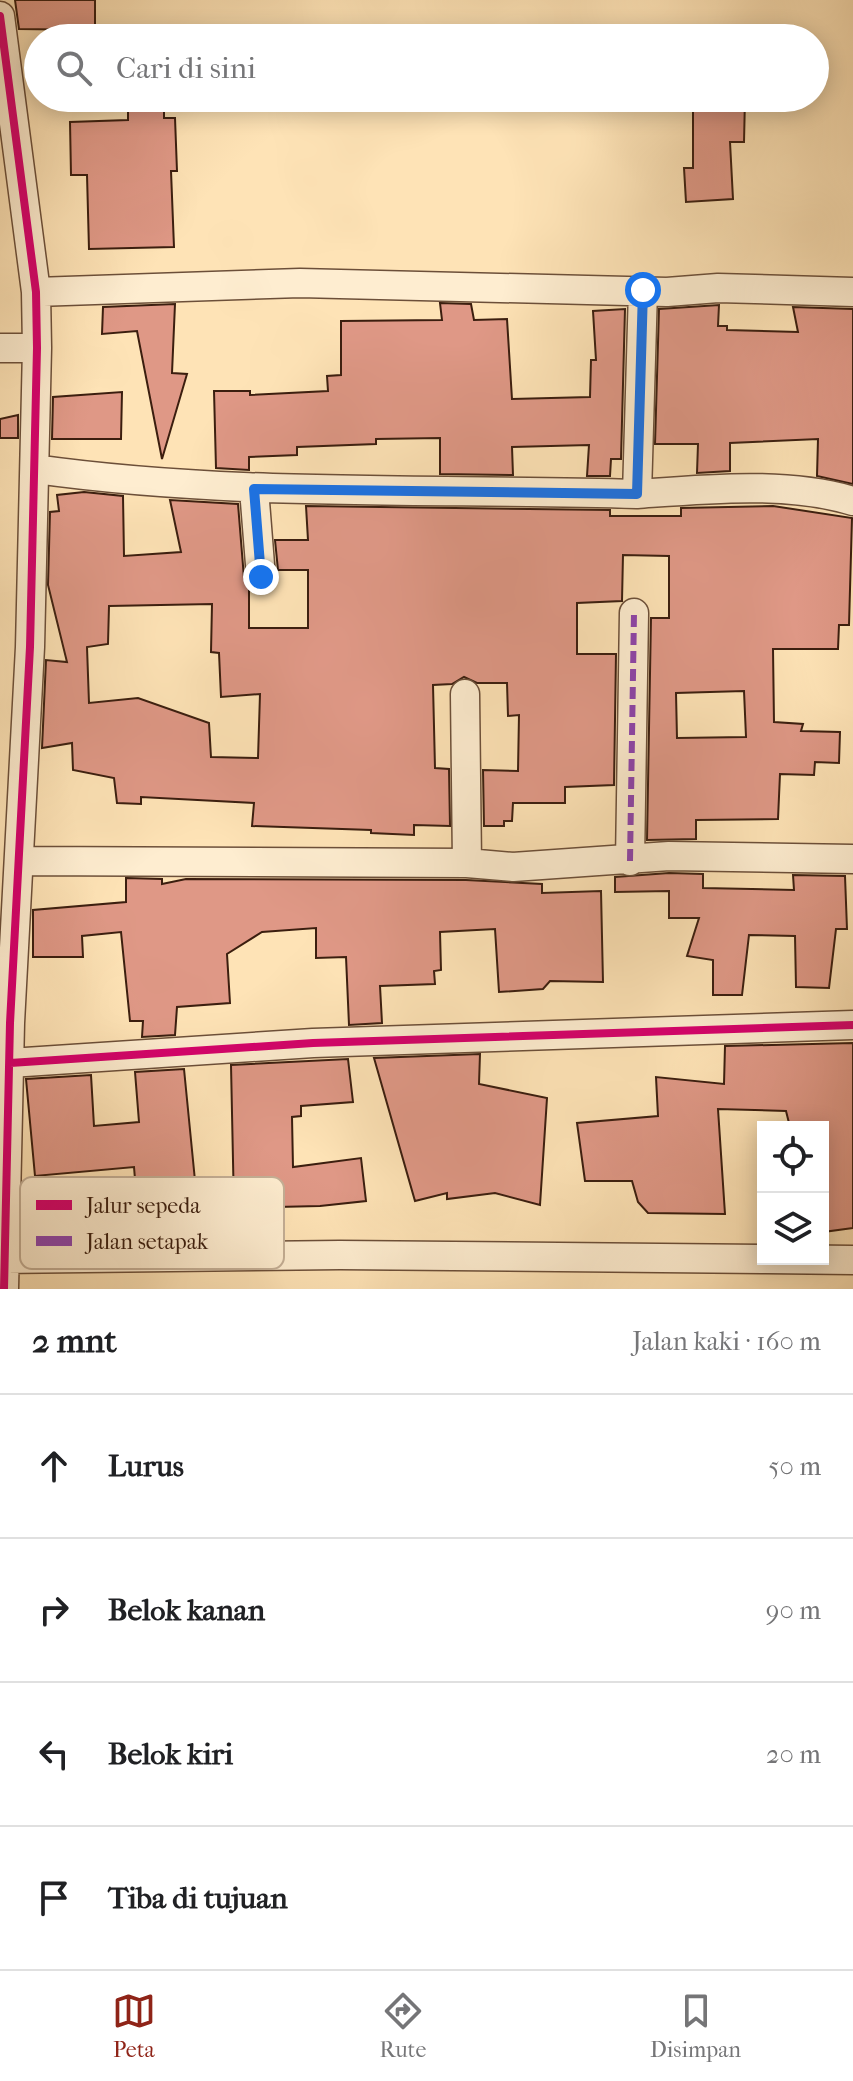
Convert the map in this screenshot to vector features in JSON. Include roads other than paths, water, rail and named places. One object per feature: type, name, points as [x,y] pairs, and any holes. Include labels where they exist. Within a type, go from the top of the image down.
[{"type":"street","points":[[0,16],[36,292],[37,348],[35,469],[10,817],[20,861],[5,1022],[10,1063],[2,1259],[4,1289]]},
{"type":"street","points":[[36,292],[300,283],[853,292]]},
{"type":"street","points":[[637,494],[643,290]]},
{"type":"street","points":[[0,348],[37,348]]},
{"type":"street","points":[[35,469],[129,482],[254,489],[637,494],[742,488],[835,495],[853,501]]},
{"type":"street","points":[[254,489],[261,577]]},
{"type":"street","points":[[630,861],[634,613]]},
{"type":"street","points":[[465,694],[467,863]]},
{"type":"street","points":[[853,852],[853,875]]},
{"type":"street","points":[[20,861],[467,863],[513,867],[669,856],[853,859]]},
{"type":"street","points":[[10,1063],[313,1043],[853,1025]]},
{"type":"street","points":[[284,1256],[757,1259]]},
{"type":"street","points":[[829,1260],[853,1260]]}]
